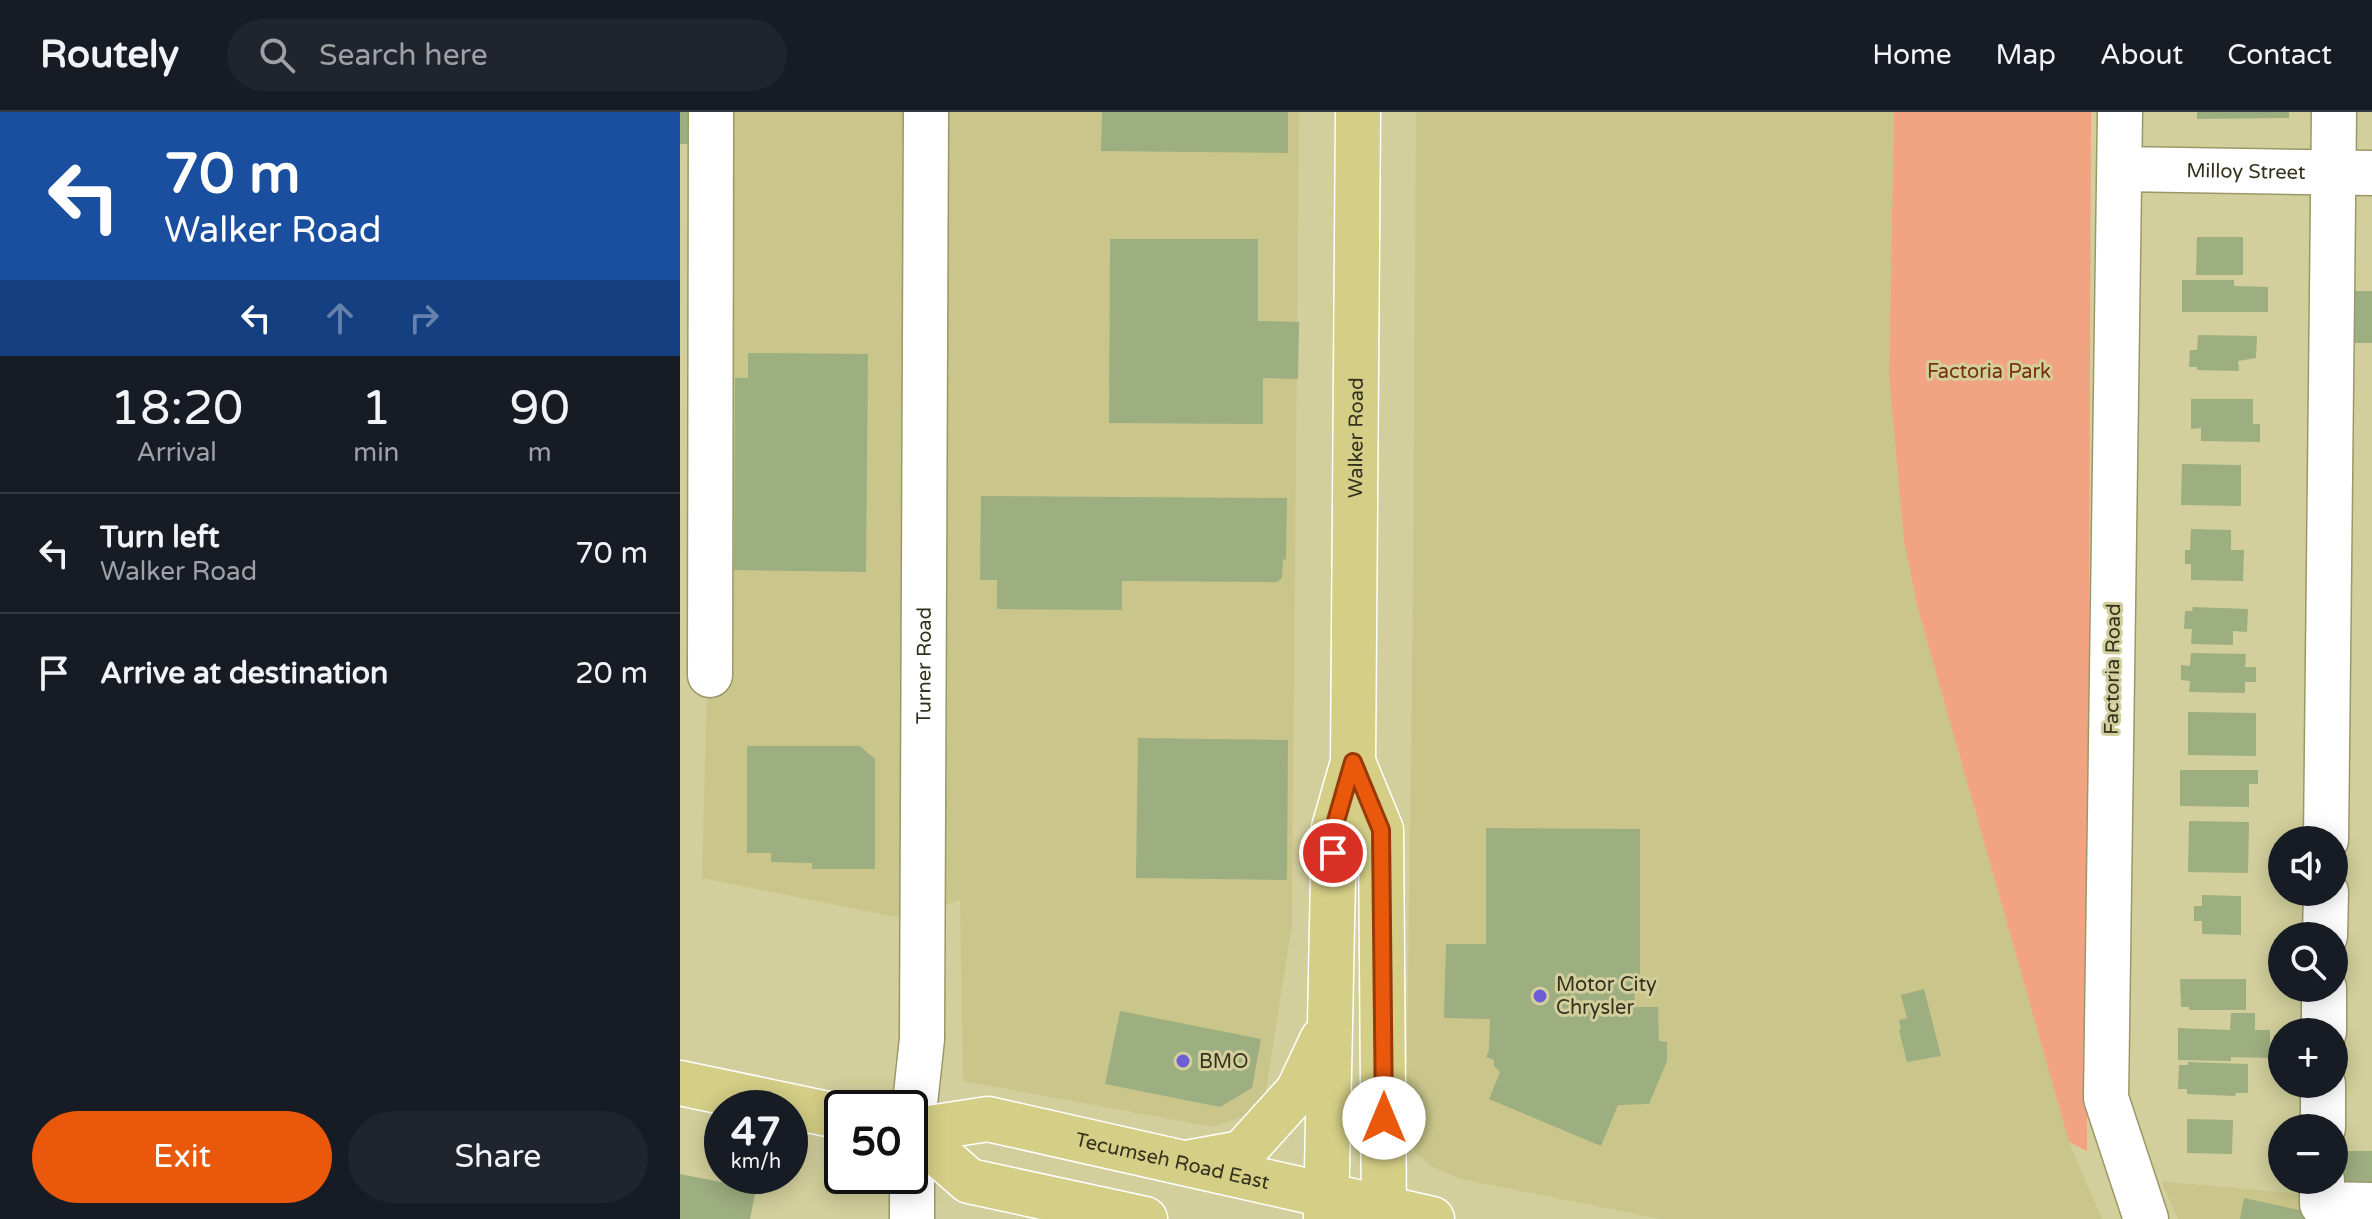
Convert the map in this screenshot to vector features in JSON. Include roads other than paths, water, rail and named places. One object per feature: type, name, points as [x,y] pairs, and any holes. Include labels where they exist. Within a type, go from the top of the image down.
[{"type":"main road","name":"Walker Road","points":[[1326,1207],[1334,828],[1353,762],[1358,112]]},
{"type":"main road","name":"Walker Road","points":[[1353,762],[1381,830],[1384,1214]]},
{"type":"main road","points":[[1185,1163],[1242,1153],[1298,1091],[1328,1026]]},
{"type":"main road","points":[[680,1083],[824,1113]]},
{"type":"main road","name":"Tecumseh Road East","points":[[928,1128],[988,1119],[1185,1163],[1326,1207],[1432,1219]]},
{"type":"main road","points":[[928,1146],[969,1181],[1145,1219]]},
{"type":"street","points":[[710,675],[711,112]]},
{"type":"street","name":"Turner Road","points":[[916,1090],[922,1039],[926,112]]},
{"type":"street","name":"Factoria Road","points":[[2120,112],[2106,1098],[2146,1219]]},
{"type":"street","points":[[2327,826],[2353,172],[2334,112]]},
{"type":"street","name":"Milloy Street","points":[[2120,169],[2353,172]]},
{"type":"street","name":"Turner Road","points":[[912,1194],[912,1219]]},
{"type":"street","points":[[2322,1194],[2322,1204],[2372,1205]]},
{"type":"place","name":"Motor City Chrysler","points":[[1540,996]]},
{"type":"place","name":"BMO","points":[[1183,1061]]},
{"type":"park label","name":"Factoria Park","points":[[1989,371]]}]
